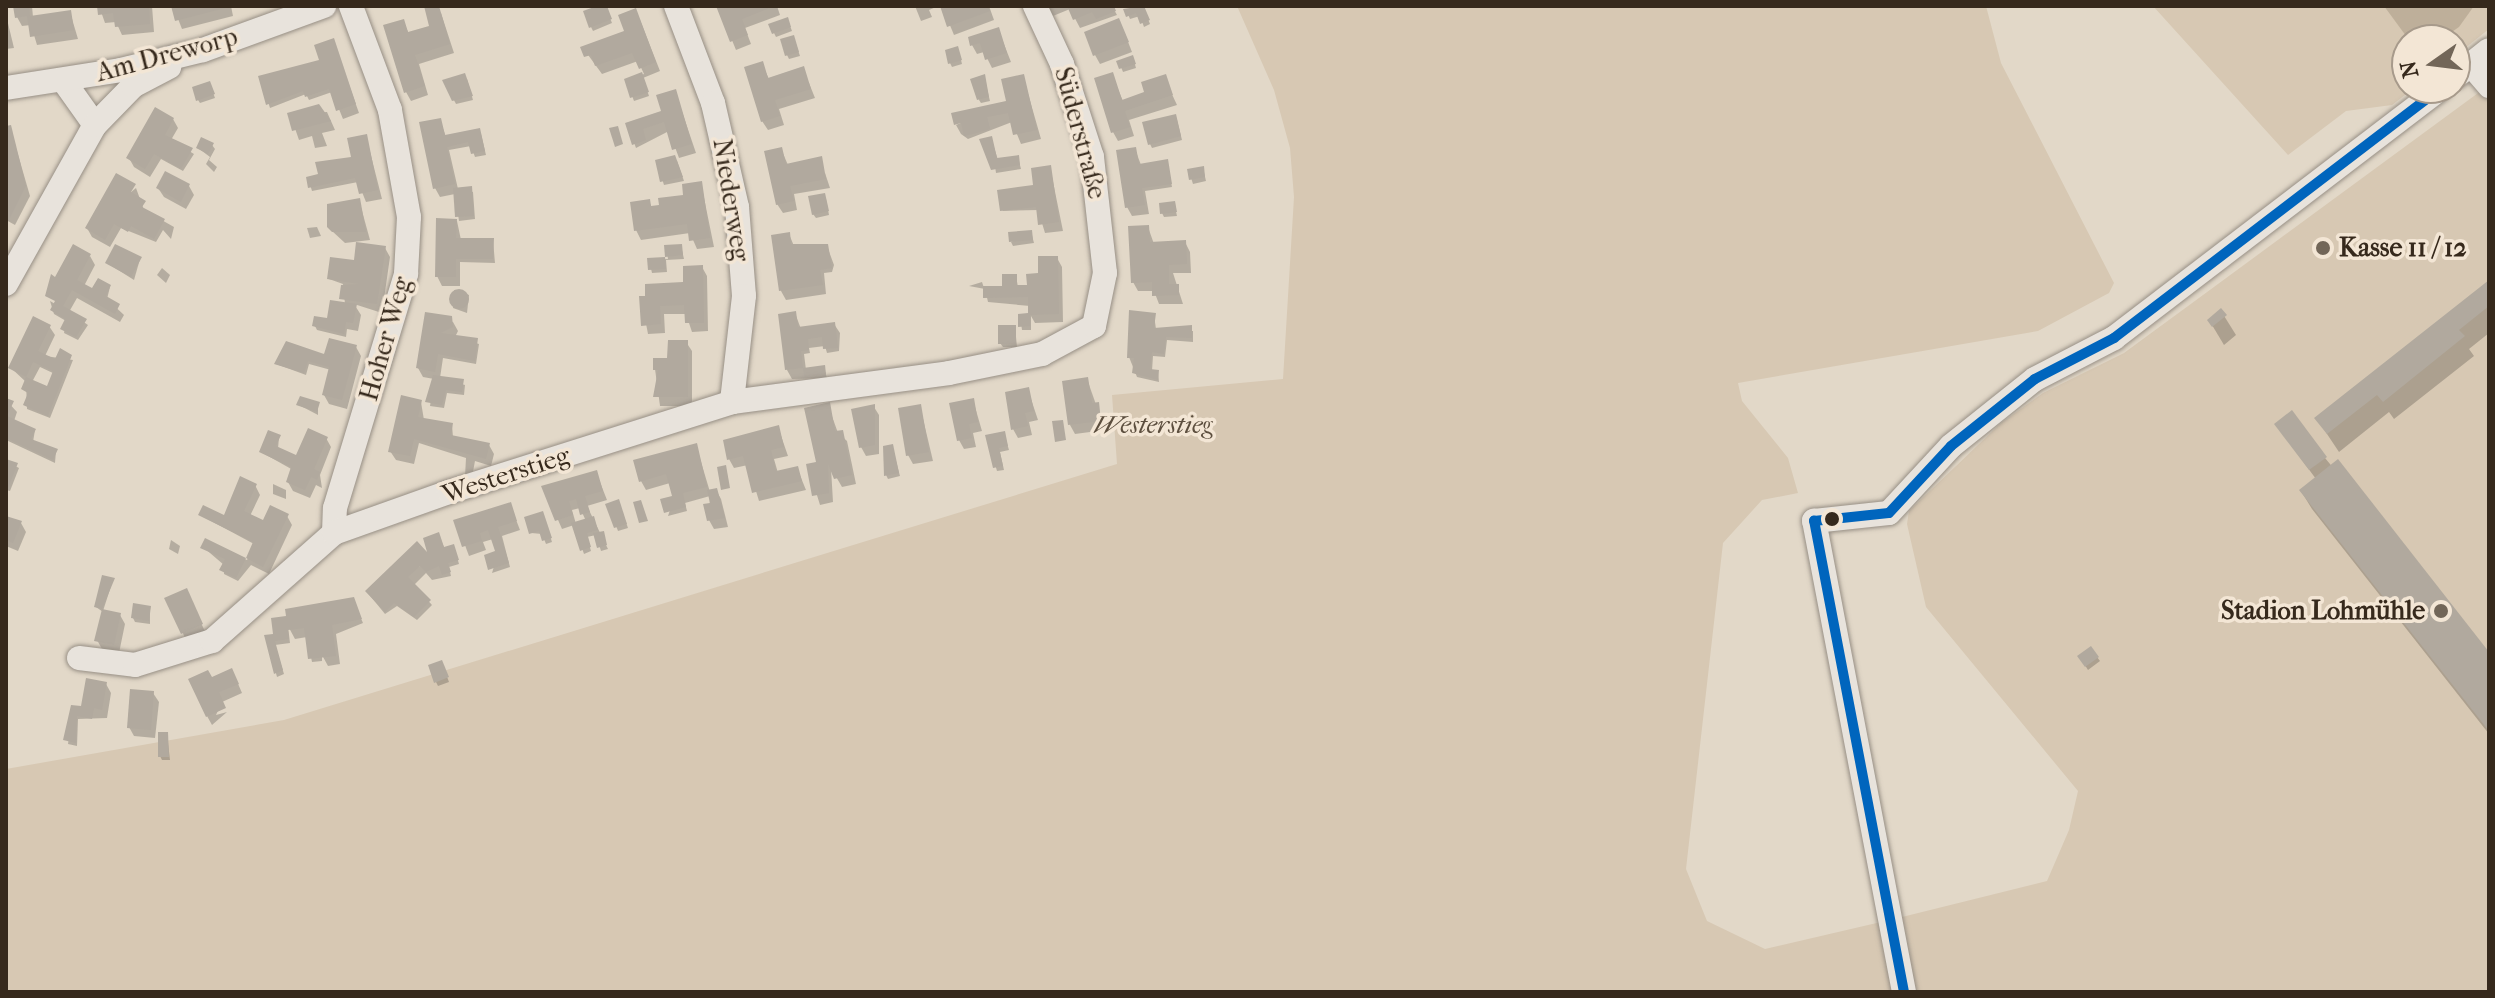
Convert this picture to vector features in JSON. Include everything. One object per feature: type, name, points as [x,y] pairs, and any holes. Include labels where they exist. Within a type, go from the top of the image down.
[{"type":"street","name":"Am Dreworp","points":[[6,88],[63,80],[203,50],[324,6]]},
{"type":"street","name":"Hoher Weg","points":[[334,533],[335,508],[406,274],[409,217],[404,167],[390,110],[351,6]]},
{"type":"street","name":"Niederweg","points":[[676,6],[713,103],[737,207],[744,296],[732,402]]},
{"type":"street","name":"Süderstraße","points":[[1035,6],[1062,64],[1092,157],[1103,231],[1100,312]]},
{"type":"street","points":[[6,284],[95,125],[133,86],[203,50]]},
{"type":"street","points":[[2472,64],[2489,86]]},
{"type":"street","points":[[63,80],[95,125]]},
{"type":"street","points":[[1904,992],[1814,521],[1889,513],[1951,446],[2035,379],[2114,338],[2420,104]]},
{"type":"street","name":"Westerstieg","points":[[79,658],[135,665],[212,641],[334,533],[732,402],[949,373],[1042,354],[1094,326],[1100,312]]},
{"type":"green space","points":[[1237,6],[1986,6],[2001,63],[2114,283],[2109,293],[2038,331],[1738,383],[1742,401],[1788,458],[1798,493],[1762,500],[1723,543],[1686,869],[1707,921],[1765,949],[1881,922],[1894,992],[6,992],[6,769],[284,720],[1117,464],[1112,395],[1283,379],[1294,197],[1290,148],[1274,90]]},
{"type":"green space","points":[[2153,6],[2489,6],[2489,29],[2471,43],[2471,24],[2391,24],[2393,104],[2346,111],[2288,155]]},
{"type":"green space","points":[[2489,85],[2489,992],[1912,992],[1898,918],[2047,881],[2069,830],[2078,791],[1926,607],[1907,524],[1909,511],[2001,423],[2043,393],[2124,353],[2463,104],[2471,104],[2471,98]]},
{"type":"shaded area","points":[[2384,6],[2474,6],[2461,24],[2397,24]]},
{"type":"building","points":[[13,6],[29,6],[30,16],[71,10],[74,30],[30,37],[27,16],[15,18]]},
{"type":"building","points":[[97,6],[149,6],[150,24],[115,27],[113,13],[98,15]]},
{"type":"building","points":[[171,6],[229,6],[229,7],[175,21]]},
{"type":"building","points":[[424,6],[439,6],[450,44],[415,55],[425,86],[404,93],[383,25],[404,19],[408,32],[429,26]]},
{"type":"building","points":[[607,6],[612,19],[589,28],[583,11]]},
{"type":"building","points":[[716,6],[775,6],[742,19],[748,35],[730,42]]},
{"type":"building","points":[[940,6],[988,6],[990,11],[947,27]]},
{"type":"building","points":[[1067,6],[1114,6],[1116,11],[1096,19],[1092,12],[1073,20]]},
{"type":"building","points":[[1144,6],[1150,20],[1140,24],[1136,13],[1126,17],[1123,9]]},
{"type":"building","points":[[636,8],[656,62],[639,69],[632,53],[595,66],[591,55],[584,57],[580,47],[624,31],[618,15]]},
{"type":"building","points":[[788,17],[791,27],[772,34],[768,24]]},
{"type":"building","points":[[1119,18],[1129,42],[1093,56],[1084,32]]},
{"type":"building","points":[[999,27],[1007,53],[985,60],[980,43],[970,46],[968,37]]},
{"type":"building","points":[[794,35],[799,52],[785,56],[780,39]]},
{"type":"building","points":[[334,38],[356,104],[336,111],[329,89],[305,97],[303,91],[266,105],[258,76],[319,60],[314,45]]},
{"type":"building","points":[[958,46],[962,60],[948,64],[945,50]]},
{"type":"building","points":[[1133,55],[1136,64],[1119,69],[1116,61]]},
{"type":"building","points":[[763,61],[768,78],[804,66],[811,89],[775,100],[780,116],[761,122],[744,67]]},
{"type":"building","points":[[642,72],[649,92],[630,98],[624,79]]},
{"type":"building","points":[[1113,72],[1122,100],[1144,92],[1141,82],[1166,74],[1173,95],[1125,111],[1130,127],[1111,133],[1094,78]]},
{"type":"building","points":[[465,73],[473,96],[452,101],[442,80]]},
{"type":"building","points":[[985,74],[989,97],[977,100],[970,79]]},
{"type":"building","points":[[1024,74],[1037,130],[1013,135],[1008,113],[987,117],[990,129],[964,136],[961,123],[954,125],[951,113],[1006,101],[1001,79]]},
{"type":"building","points":[[210,81],[215,94],[196,101],[192,87]]},
{"type":"building","points":[[676,89],[692,144],[672,150],[664,122],[643,129],[646,140],[632,145],[625,123],[661,111],[656,95]]},
{"type":"building","points":[[319,104],[331,121],[292,131],[287,113]]},
{"type":"building","points":[[155,107],[174,118],[165,135],[193,148],[181,169],[154,154],[145,169],[126,158]]},
{"type":"building","points":[[1176,114],[1181,136],[1148,145],[1142,122]]},
{"type":"building","points":[[441,118],[445,135],[480,128],[485,151],[471,154],[468,142],[447,147],[455,184],[433,189],[419,122]]},
{"type":"building","points":[[11,125],[26,186],[10,218],[6,126]]},
{"type":"building","points":[[618,126],[623,144],[615,147],[609,128]]},
{"type":"building","points":[[367,134],[378,190],[359,194],[355,178],[308,188],[306,177],[318,174],[315,162],[351,157],[347,138]]},
{"type":"building","points":[[992,136],[997,158],[1019,155],[1020,165],[991,170],[979,139]]},
{"type":"building","points":[[201,137],[214,143],[208,154],[196,148]]},
{"type":"building","points":[[782,147],[786,164],[822,156],[826,179],[790,186],[794,201],[776,205],[764,151]]},
{"type":"building","points":[[1136,147],[1139,164],[1168,159],[1172,184],[1142,188],[1145,205],[1125,208],[1116,150]]},
{"type":"building","points":[[675,155],[683,177],[660,182],[655,160]]},
{"type":"building","points":[[1051,165],[1059,222],[1038,225],[1036,207],[1000,211],[997,190],[1033,185],[1031,168]]},
{"type":"building","points":[[1204,166],[1205,177],[1189,180],[1187,169]]},
{"type":"building","points":[[165,171],[190,184],[181,202],[156,188]]},
{"type":"building","points":[[116,173],[136,184],[131,192],[146,201],[142,207],[165,219],[154,239],[131,226],[128,232],[114,224],[105,240],[85,228]]},
{"type":"building","points":[[702,181],[710,238],[689,241],[687,224],[634,231],[630,202],[650,199],[651,206],[659,205],[658,198],[683,195],[682,184]]},
{"type":"building","points":[[472,186],[474,216],[455,217],[453,188]]},
{"type":"building","points":[[825,193],[829,211],[812,215],[808,196]]},
{"type":"building","points":[[360,198],[366,232],[332,232],[327,227],[327,204]]},
{"type":"building","points":[[1175,201],[1177,212],[1160,214],[1159,203]]},
{"type":"building","points":[[436,218],[457,219],[456,238],[494,238],[493,259],[456,259],[456,277],[435,277]]},
{"type":"building","points":[[1149,225],[1150,242],[1186,240],[1187,264],[1169,265],[1169,284],[1179,284],[1179,295],[1152,296],[1152,282],[1131,283],[1128,226]]},
{"type":"building","points":[[1032,230],[1033,240],[1009,242],[1008,232]]},
{"type":"building","points":[[790,232],[791,244],[828,244],[832,268],[820,270],[823,285],[779,291],[771,235]]},
{"type":"building","points":[[356,242],[386,246],[377,304],[339,299],[341,285],[359,284],[327,279],[330,257],[354,260]]},
{"type":"building","points":[[73,244],[91,254],[77,280],[92,288],[98,278],[111,285],[106,296],[120,304],[115,314],[72,290],[63,306],[87,319],[76,337],[60,329],[65,319],[50,310],[55,301],[45,296],[51,274],[55,277]]},
{"type":"building","points":[[115,244],[142,257],[131,277],[105,263]]},
{"type":"building","points":[[682,244],[683,255],[665,257],[664,245]]},
{"type":"building","points":[[1038,256],[1058,256],[1059,314],[1030,315],[1030,326],[1018,327],[1018,314],[1028,313],[1028,297],[983,298],[983,286],[1002,286],[1002,274],[1017,274],[1017,285],[1027,285],[1026,274],[1038,273]]},
{"type":"building","points":[[665,257],[666,269],[648,270],[647,258]]},
{"type":"building","points":[[703,265],[704,323],[685,323],[684,305],[660,306],[661,324],[641,326],[639,296],[645,296],[645,284],[683,282],[683,266]]},
{"type":"building","points":[[2489,280],[2489,306],[2459,330],[2465,336],[2383,402],[2377,395],[2327,434],[2314,418]]},
{"type":"building","points":[[459,289],[466,292],[469,299],[466,306],[459,309],[452,306],[449,299],[452,292]]},
{"type":"building","points":[[330,300],[357,304],[353,323],[346,322],[344,334],[312,326],[314,316],[327,318]]},
{"type":"building","points":[[2221,308],[2227,315],[2212,327],[2207,320]]},
{"type":"building","points":[[1129,310],[1156,313],[1154,328],[1192,325],[1192,338],[1166,337],[1164,354],[1152,352],[1150,369],[1159,370],[1158,380],[1132,373],[1134,358],[1127,358]]},
{"type":"building","points":[[796,311],[798,327],[835,322],[838,348],[823,349],[822,337],[808,339],[809,350],[801,351],[803,368],[785,370],[778,314]]},
{"type":"building","points":[[425,312],[452,316],[453,327],[441,333],[478,338],[475,361],[438,354],[435,372],[416,368]]},
{"type":"building","points":[[33,316],[51,325],[38,351],[55,359],[60,348],[72,355],[48,416],[23,405],[28,393],[21,389],[26,377],[8,368]],"holes":[[[33,362],[53,371],[47,386],[26,377]]]},
{"type":"building","points":[[998,325],[1016,325],[1016,344],[998,344]]},
{"type":"building","points":[[329,338],[357,345],[342,400],[322,395],[329,367],[308,361],[304,373],[274,364],[286,341],[324,354]]},
{"type":"building","points":[[668,340],[688,340],[688,397],[653,397],[658,370],[653,370],[653,358],[667,358]]},
{"type":"building","points":[[825,365],[826,374],[804,377],[803,368]]},
{"type":"building","points":[[433,375],[464,379],[462,392],[446,390],[442,405],[425,402]]},
{"type":"building","points":[[1088,377],[1092,403],[1099,402],[1101,421],[1068,425],[1062,381]]},
{"type":"building","points":[[1029,387],[1034,411],[1025,413],[1028,426],[1011,430],[1005,392]]},
{"type":"building","points":[[401,395],[422,400],[418,417],[453,423],[451,435],[490,443],[486,459],[414,439],[410,456],[388,452]]},
{"type":"building","points":[[300,396],[320,402],[317,412],[296,405]]},
{"type":"building","points":[[6,398],[14,401],[7,416],[36,429],[31,439],[58,449],[53,460],[6,438]]},
{"type":"building","points":[[974,398],[978,422],[969,424],[972,438],[957,441],[949,403]]},
{"type":"building","points":[[830,402],[835,431],[843,430],[852,475],[834,479],[828,464],[829,493],[812,496],[806,464],[816,462],[804,408]]},
{"type":"building","points":[[875,404],[875,445],[859,448],[851,409]]},
{"type":"building","points":[[921,404],[929,452],[906,456],[898,408]]},
{"type":"building","points":[[2292,410],[2327,457],[2309,470],[2274,424]]},
{"type":"building","points":[[1063,420],[1066,440],[1055,442],[1052,421]]},
{"type":"building","points":[[779,425],[784,447],[771,450],[776,471],[798,466],[802,481],[752,493],[743,456],[727,460],[723,440]]},
{"type":"building","points":[[308,428],[328,437],[314,469],[320,472],[317,480],[311,477],[305,490],[286,482],[291,467],[259,452],[268,430],[281,435],[276,446],[296,455]]},
{"type":"building","points":[[1005,431],[1008,446],[999,448],[1003,466],[993,468],[985,435]]},
{"type":"building","points":[[697,443],[707,487],[683,493],[686,507],[664,513],[660,499],[672,496],[666,474],[639,482],[633,460]]},
{"type":"building","points":[[893,444],[899,473],[884,476],[883,446]]},
{"type":"building","points":[[6,459],[18,463],[8,488],[6,488]]},
{"type":"building","points":[[2338,459],[2489,652],[2489,731],[2299,490]]},
{"type":"building","points":[[726,465],[730,488],[721,490],[717,467]]},
{"type":"building","points":[[597,470],[603,491],[585,496],[590,512],[580,515],[576,499],[569,501],[573,515],[555,521],[541,486]]},
{"type":"building","points":[[240,476],[257,484],[244,511],[263,520],[270,505],[289,514],[263,567],[246,558],[253,542],[198,515],[203,505],[224,515]]},
{"type":"building","points":[[717,488],[725,518],[707,521],[703,504],[710,503],[707,490]]},
{"type":"building","points":[[619,499],[627,524],[614,528],[605,504]]},
{"type":"building","points":[[641,500],[648,521],[639,523],[633,502]]},
{"type":"building","points":[[511,502],[517,521],[498,527],[509,563],[488,570],[484,555],[495,551],[488,530],[480,533],[482,541],[462,547],[453,520]]},
{"type":"building","points":[[543,511],[552,538],[542,541],[539,531],[529,534],[524,517]]},
{"type":"building","points":[[6,516],[22,521],[13,543],[6,540]]},
{"type":"building","points":[[594,516],[598,530],[587,533],[591,547],[580,551],[571,523]]},
{"type":"building","points":[[604,531],[607,545],[597,548],[593,533]]},
{"type":"building","points":[[439,532],[444,547],[454,544],[459,560],[448,563],[451,572],[442,575],[439,566],[426,572],[420,566],[408,577],[431,600],[414,617],[394,603],[385,612],[365,591],[417,541],[427,552],[423,538]]},
{"type":"building","points":[[205,538],[246,558],[236,578],[219,570],[225,559],[200,548]]},
{"type":"building","points":[[102,575],[115,578],[102,609],[94,607]]},
{"type":"building","points":[[187,588],[203,624],[181,634],[164,598]]},
{"type":"building","points":[[354,597],[362,619],[332,625],[336,656],[308,659],[304,628],[288,630],[289,639],[275,641],[283,670],[274,674],[264,635],[273,634],[271,618],[286,616],[285,609]]},
{"type":"building","points":[[133,603],[151,606],[149,621],[131,618]]},
{"type":"building","points":[[102,609],[121,613],[114,645],[94,641]]},
{"type":"building","points":[[2091,646],[2099,657],[2085,667],[2077,656]]},
{"type":"building","points":[[442,660],[449,677],[434,683],[428,665]]},
{"type":"building","points":[[232,668],[239,684],[219,692],[226,708],[206,717],[188,679],[208,670],[212,677]]},
{"type":"building","points":[[86,678],[107,682],[102,710],[94,708],[92,719],[77,716],[76,743],[63,740],[71,705],[81,706]]},
{"type":"building","points":[[130,689],[154,691],[151,730],[127,728]]},
{"type":"building","points":[[158,732],[168,732],[169,757],[158,757]]},
{"type":"transit line","points":[[1904,992],[1814,521],[1889,513],[1951,446],[2035,379],[2114,338],[2420,104]]},
{"type":"place","name":"Kasse 11 / 12","points":[[2323,248]]},
{"type":"place","name":"Stadion Lohmühle","points":[[2441,611]]}]
